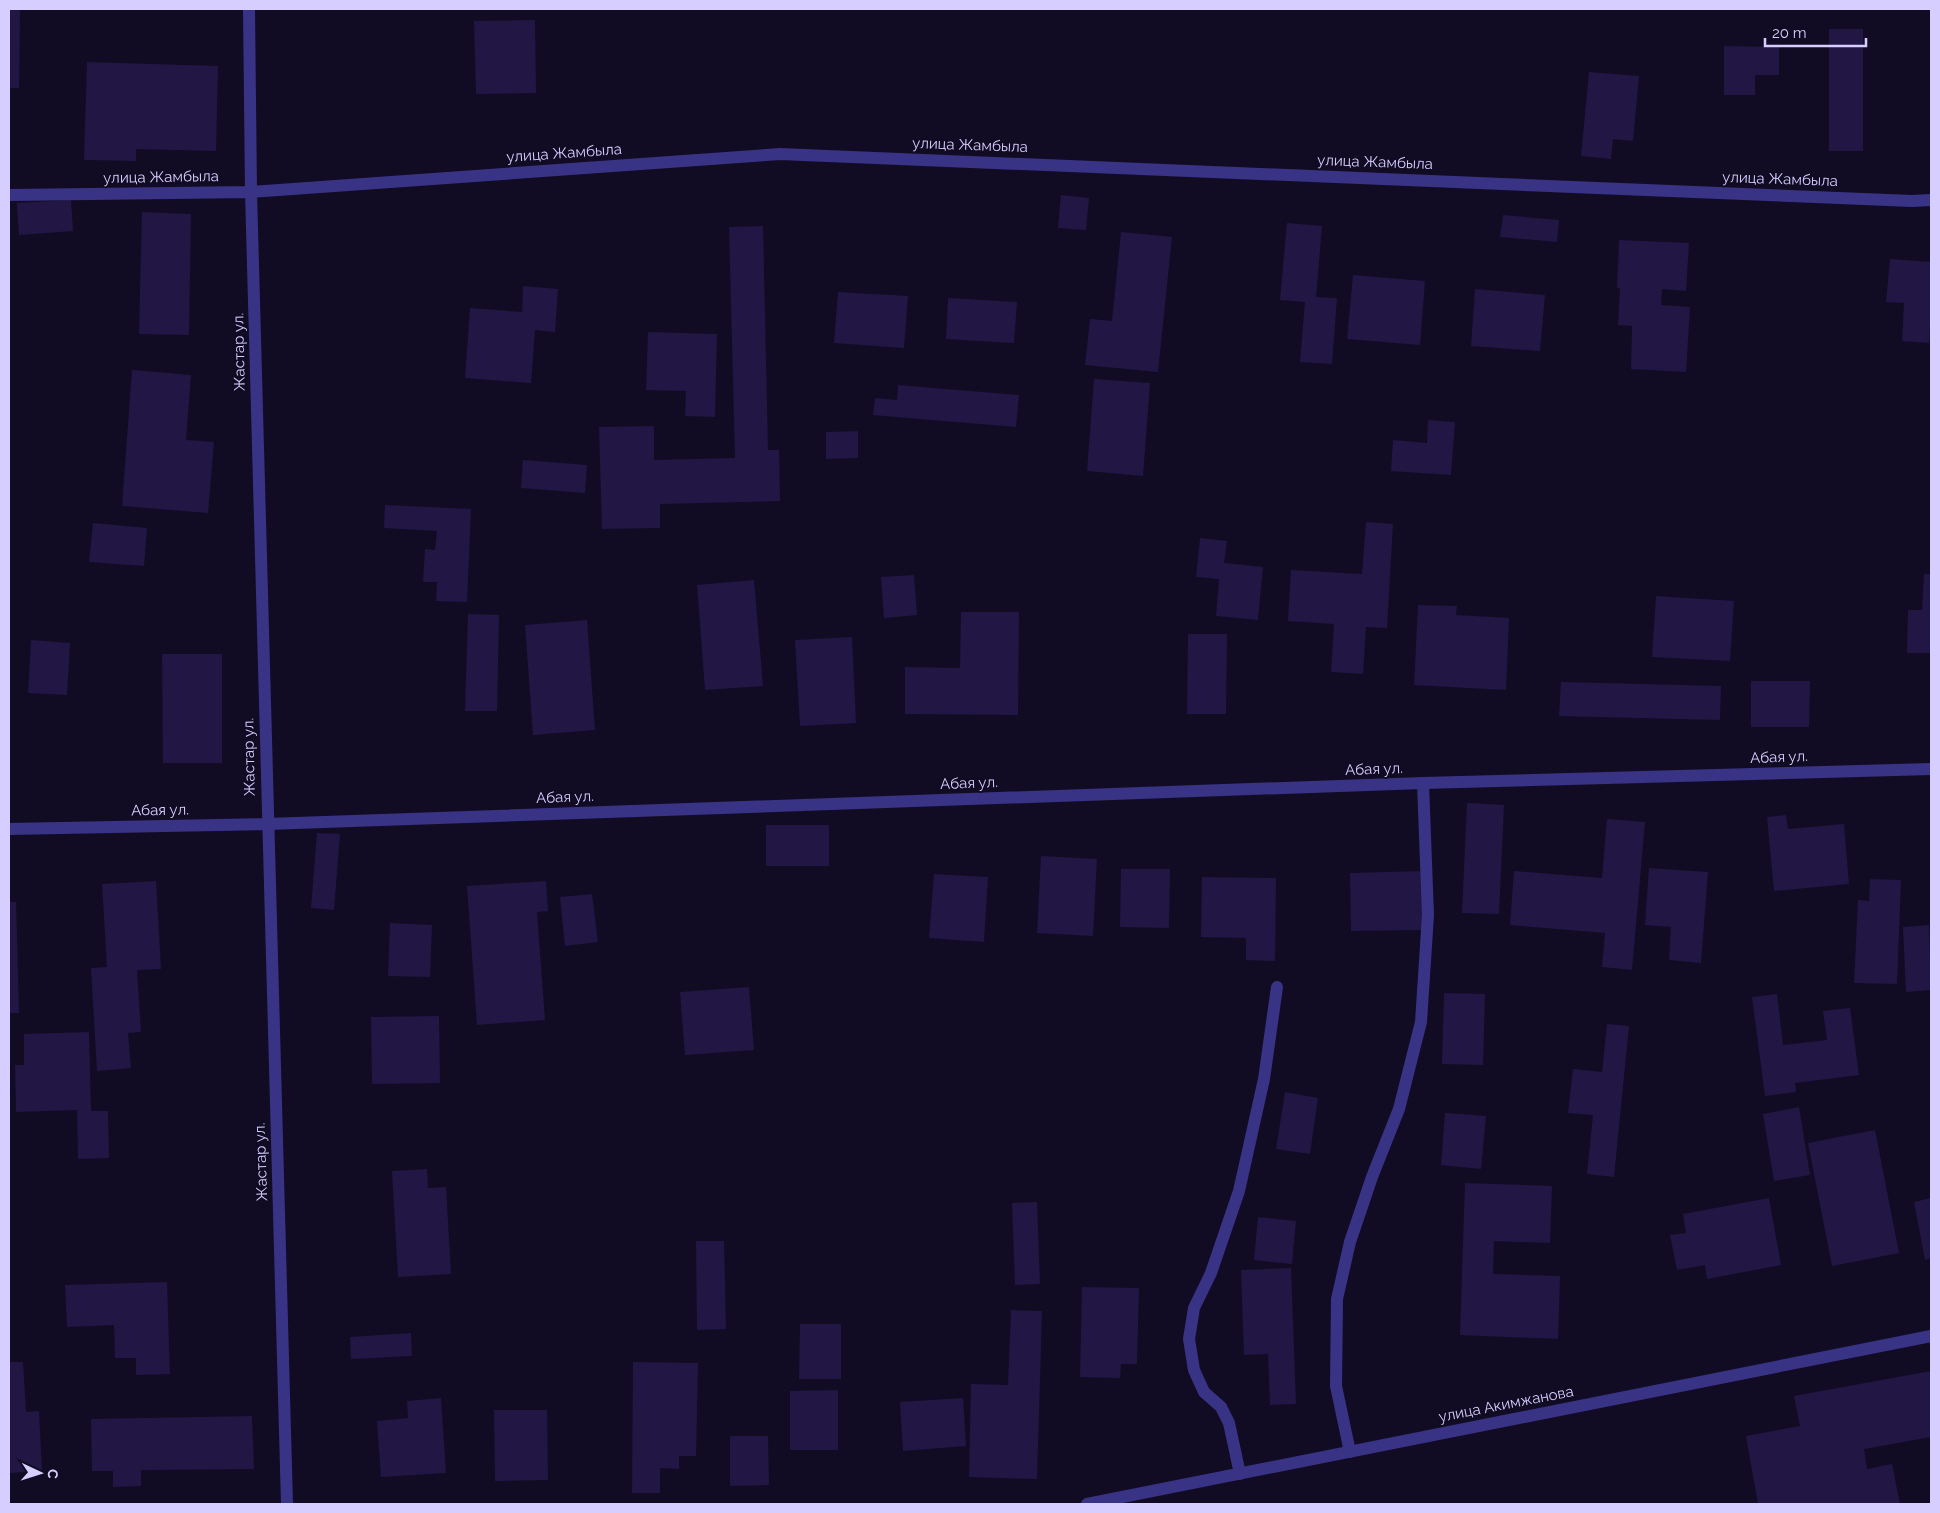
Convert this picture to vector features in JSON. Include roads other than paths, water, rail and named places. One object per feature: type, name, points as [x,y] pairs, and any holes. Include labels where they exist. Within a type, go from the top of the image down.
[{"type":"street","name":"Жастар ул.","points":[[249,9],[251,192],[267,824],[287,1504]]},
{"type":"street","name":"улица Жамбыла","points":[[9,196],[251,192],[780,154],[1902,201],[1931,200]]},
{"type":"street","name":"Абая ул.","points":[[9,829],[267,824],[1423,783],[1931,770]]},
{"type":"street","points":[[1350,1452],[1336,1386],[1337,1299],[1350,1242],[1372,1177],[1399,1109],[1421,1022],[1428,915],[1423,783]]},
{"type":"street","points":[[1240,1474],[1229,1423],[1221,1407],[1204,1392],[1194,1370],[1190,1339],[1194,1308],[1210,1273],[1240,1191],[1264,1079],[1277,987]]},
{"type":"street","name":"улица Акимжанова","points":[[1088,1504],[1931,1336]]}]
